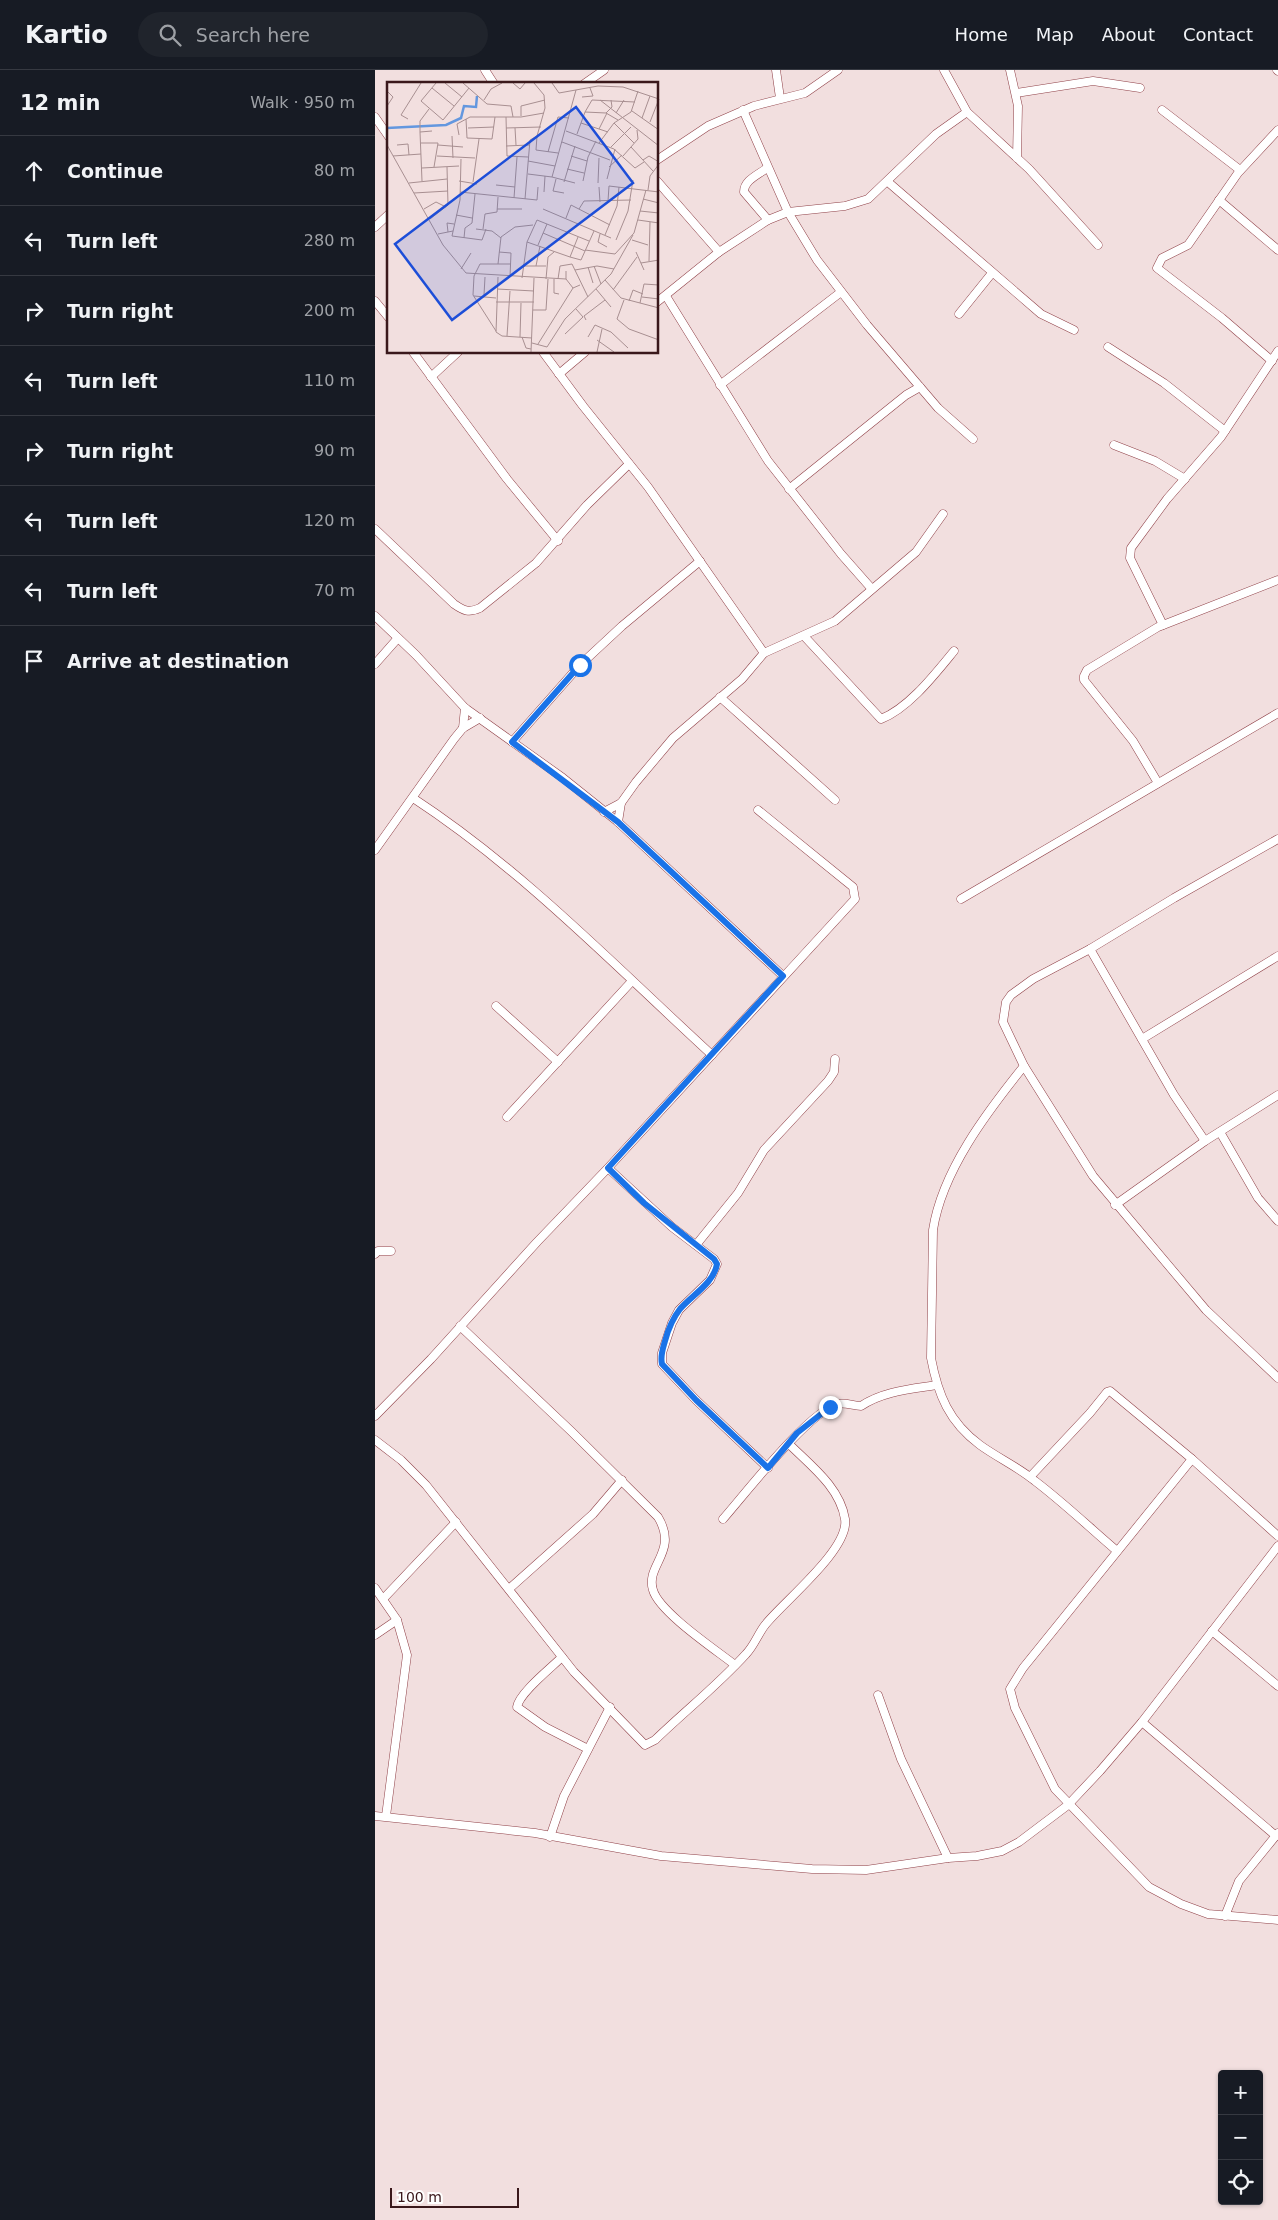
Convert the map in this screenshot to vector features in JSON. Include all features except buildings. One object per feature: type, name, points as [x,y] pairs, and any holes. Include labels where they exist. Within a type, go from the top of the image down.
[{"type":"street","points":[[485,70],[493,82]]},
{"type":"street","points":[[587,82],[604,70]]},
{"type":"street","points":[[776,70],[780,98]]},
{"type":"street","points":[[659,159],[709,126],[743,110],[780,98],[805,93],[838,70]]},
{"type":"street","points":[[944,70],[967,112],[1017,158],[1098,245]]},
{"type":"street","points":[[1010,70],[1016,93],[1018,120],[1017,158]]},
{"type":"street","points":[[1016,93],[1043,87],[1093,81],[1140,88]]},
{"type":"street","points":[[743,110],[788,212],[817,260],[841,292],[938,408],[973,439]]},
{"type":"street","points":[[1162,110],[1240,170]]},
{"type":"street","points":[[659,301],[719,252],[767,220],[788,212],[858,204],[868,200],[936,134],[967,112]]},
{"type":"street","points":[[375,117],[387,134]]},
{"type":"street","points":[[1272,361],[1222,318],[1157,268],[1162,258],[1188,245],[1240,170],[1278,130]]},
{"type":"street","points":[[767,168],[747,182],[744,188],[744,192],[767,220]]},
{"type":"street","points":[[888,182],[1041,314],[1074,330]]},
{"type":"street","points":[[659,183],[719,252]]},
{"type":"street","points":[[1219,200],[1278,250]]},
{"type":"street","points":[[375,226],[387,216]]},
{"type":"street","points":[[959,314],[992,272]]},
{"type":"street","points":[[720,385],[841,292]]},
{"type":"street","points":[[666,296],[768,461],[841,554],[871,588]]},
{"type":"street","points":[[375,301],[387,316]]},
{"type":"street","points":[[1109,347],[1164,383],[1225,431]]},
{"type":"street","points":[[1163,625],[1129,553],[1147,524],[1225,431],[1278,352]]},
{"type":"street","points":[[414,354],[507,479],[558,541]]},
{"type":"street","points":[[431,377],[456,354]]},
{"type":"street","points":[[544,354],[649,488],[765,653]]},
{"type":"street","points":[[559,374],[583,354]]},
{"type":"street","points":[[789,489],[906,395],[920,387]]},
{"type":"street","points":[[1114,444],[1155,461],[1185,479]]},
{"type":"street","points":[[375,529],[454,604],[467,612],[480,608],[536,563],[558,541],[587,505],[629,464]]},
{"type":"street","points":[[618,822],[621,804],[636,782],[673,738],[742,679],[765,653],[835,621],[871,588],[916,552],[943,514]]},
{"type":"street","points":[[512,742],[580,665],[622,626],[700,561]]},
{"type":"street","points":[[1158,783],[1133,741],[1084,680],[1083,676],[1087,670],[1163,625],[1278,580]]},
{"type":"street","points":[[375,616],[465,708],[618,822],[783,976]]},
{"type":"street","points":[[805,636],[881,719],[912,697],[932,678],[954,651]]},
{"type":"street","points":[[375,664],[398,638]]},
{"type":"street","points":[[720,697],[835,800]]},
{"type":"street","points":[[463,728],[465,708]]},
{"type":"street","points":[[961,899],[1278,713]]},
{"type":"street","points":[[375,850],[463,728],[480,718]]},
{"type":"street","points":[[413,798],[491,853],[604,953],[631,981],[712,1055]]},
{"type":"street","points":[[604,812],[621,804]]},
{"type":"street","points":[[375,1416],[431,1360],[460,1326],[850,905],[856,894],[853,887],[758,810]]},
{"type":"street","points":[[1278,839],[1174,898],[1091,949],[1033,979],[1011,995],[1006,1002],[1003,1022],[1024,1066],[1093,1176],[1115,1205],[1206,1310],[1275,1376],[1278,1366]]},
{"type":"street","points":[[1091,949],[1143,1039],[1173,1096],[1205,1141]]},
{"type":"street","points":[[1143,1039],[1278,956]]},
{"type":"street","points":[[507,1117],[631,981]]},
{"type":"street","points":[[496,1006],[558,1062]]},
{"type":"street","points":[[696,1244],[738,1193],[764,1150],[828,1081],[834,1072],[835,1059]]},
{"type":"street","points":[[1024,1066],[987,1112],[957,1166],[936,1212],[933,1230],[931,1358],[937,1385],[948,1413],[965,1432],[981,1446],[1030,1477],[1117,1551]]},
{"type":"street","points":[[1115,1205],[1205,1141],[1278,1095]]},
{"type":"street","points":[[1220,1132],[1258,1198],[1278,1221]]},
{"type":"street","points":[[608,1168],[644,1203],[714,1259],[717,1264],[710,1280],[679,1310],[666,1337],[662,1353],[662,1364],[696,1400],[768,1468]]},
{"type":"street","points":[[375,1254],[378,1251],[391,1251]]},
{"type":"street","points":[[460,1326],[649,1507],[663,1526],[666,1545],[652,1578],[652,1589],[656,1597],[670,1613],[735,1665]]},
{"type":"street","points":[[723,1519],[797,1433],[837,1404],[861,1406],[869,1400],[888,1394],[937,1385]]},
{"type":"street","points":[[1030,1477],[1107,1392],[1110,1391],[1192,1458],[1278,1536]]},
{"type":"street","points":[[375,1440],[416,1474],[562,1657],[642,1743],[648,1744],[748,1652],[765,1625],[825,1561],[844,1533],[846,1520],[841,1505],[832,1489],[789,1444]]},
{"type":"street","points":[[1192,1458],[1023,1668],[1010,1689],[1015,1708],[1055,1789],[1068,1805],[1149,1887],[1181,1904],[1208,1914],[1278,1920]]},
{"type":"street","points":[[509,1589],[593,1514],[622,1480]]},
{"type":"street","points":[[384,1598],[456,1522]]},
{"type":"street","points":[[375,1816],[535,1833],[661,1856],[812,1869],[866,1870],[1002,1851],[1019,1842],[1068,1805],[1142,1722],[1278,1546]]},
{"type":"street","points":[[375,1588],[384,1598],[397,1620],[407,1655],[386,1816]]},
{"type":"street","points":[[375,1634],[397,1620]]},
{"type":"street","points":[[1213,1631],[1278,1686]]},
{"type":"street","points":[[562,1657],[523,1695],[517,1702],[517,1708],[545,1727],[588,1749]]},
{"type":"street","points":[[878,1695],[901,1759],[948,1858]]},
{"type":"street","points":[[550,1837],[565,1796],[610,1707]]},
{"type":"street","points":[[1142,1722],[1277,1835],[1239,1881],[1225,1916]]},
{"type":"route","points":[[580,665],[512,742],[563,778],[618,822],[783,976],[608,1168],[644,1203],[714,1259],[717,1264],[710,1280],[679,1310],[671,1323],[662,1353],[662,1364],[696,1400],[768,1468],[794,1439],[797,1433],[830,1407]]}]
